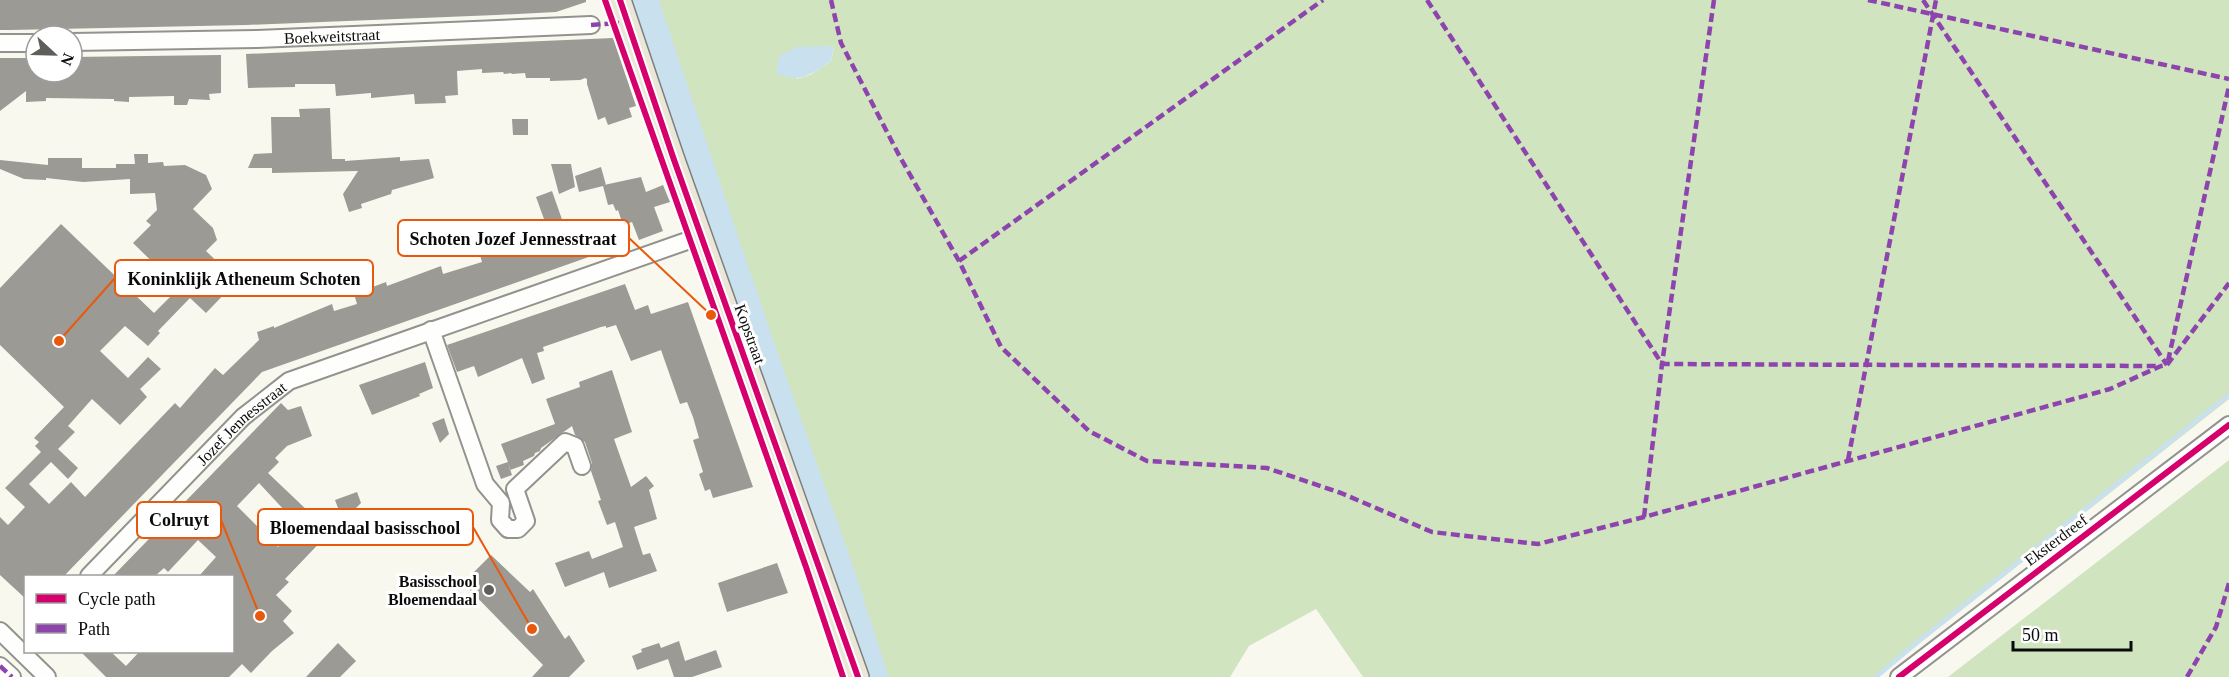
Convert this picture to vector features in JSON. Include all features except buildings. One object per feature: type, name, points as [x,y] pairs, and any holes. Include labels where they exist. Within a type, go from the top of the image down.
[{"type":"main road","name":"Kopstraat","points":[[620,0],[701,236],[858,677]]},
{"type":"street","name":"Boekweitstraat","points":[[84,42],[257,39],[591,25]]},
{"type":"street","points":[[0,43],[24,43]]},
{"type":"street","name":"Jozef Jennesstraat","points":[[90,575],[243,417],[289,381],[701,236]]},
{"type":"street","points":[[432,330],[485,484],[501,502]]},
{"type":"street","name":"Eksterdreef","points":[[1899,677],[2229,425]]},
{"type":"street","points":[[515,489],[526,521],[518,530],[508,529],[500,520],[501,502],[565,442],[575,446],[582,466]]},
{"type":"street","points":[[0,631],[22,646]]},
{"type":"street","points":[[28,653],[47,677]]},
{"type":"street","points":[[0,666],[12,677]]},
{"type":"green space","points":[[639,0],[2229,0],[2229,399],[1877,677],[1363,677],[1316,609],[1249,646],[1230,677],[877,677]],"holes":[[[829,46],[834,48],[831,61],[810,75],[796,79]]]},
{"type":"green space","points":[[2229,460],[2229,677],[1948,677]]},
{"type":"water","points":[[797,47],[834,47],[831,61],[811,74],[792,78],[776,73],[780,55]]},
{"type":"waterway","points":[[644,0],[760,345],[841,574],[874,677]]},
{"type":"waterway","points":[[1876,677],[2229,395]]},
{"type":"marked path","points":[[831,0],[841,43],[900,157],[959,261],[1001,347],[1089,431],[1147,461],[1267,468],[1341,493],[1432,532],[1538,544],[2110,389],[2167,365],[2229,283]]},
{"type":"marked path","points":[[959,261],[1323,0]]},
{"type":"marked path","points":[[1427,0],[1662,364],[2158,366]]},
{"type":"marked path","points":[[1644,517],[1662,364],[1714,0]]},
{"type":"marked path","points":[[1868,0],[2229,79]]},
{"type":"marked path","points":[[1923,0],[2167,365]]},
{"type":"marked path","points":[[1848,460],[1936,0]]},
{"type":"marked path","points":[[591,25],[619,23]]},
{"type":"marked path","points":[[2168,361],[2229,86]]},
{"type":"marked path","points":[[2187,677],[2216,627],[2229,583]]},
{"type":"marked path","points":[[0,666],[12,677]]},
{"type":"cycle path","points":[[605,0],[843,677]]},
{"type":"cycle path","points":[[620,0],[673,157],[858,677]]},
{"type":"cycle path","points":[[1899,677],[2229,425]]},
{"type":"place","name":"Schoten Jozef Jennesstraat","points":[[711,315]]},
{"type":"place","name":"Koninklijk Atheneum Schoten","points":[[59,341]]},
{"type":"place","name":"Basisschool Bloemendaal","points":[[489,590]]},
{"type":"place","name":"Colruyt","points":[[260,616]]},
{"type":"place","name":"Bloemendaal basisschool","points":[[532,629]]}]
